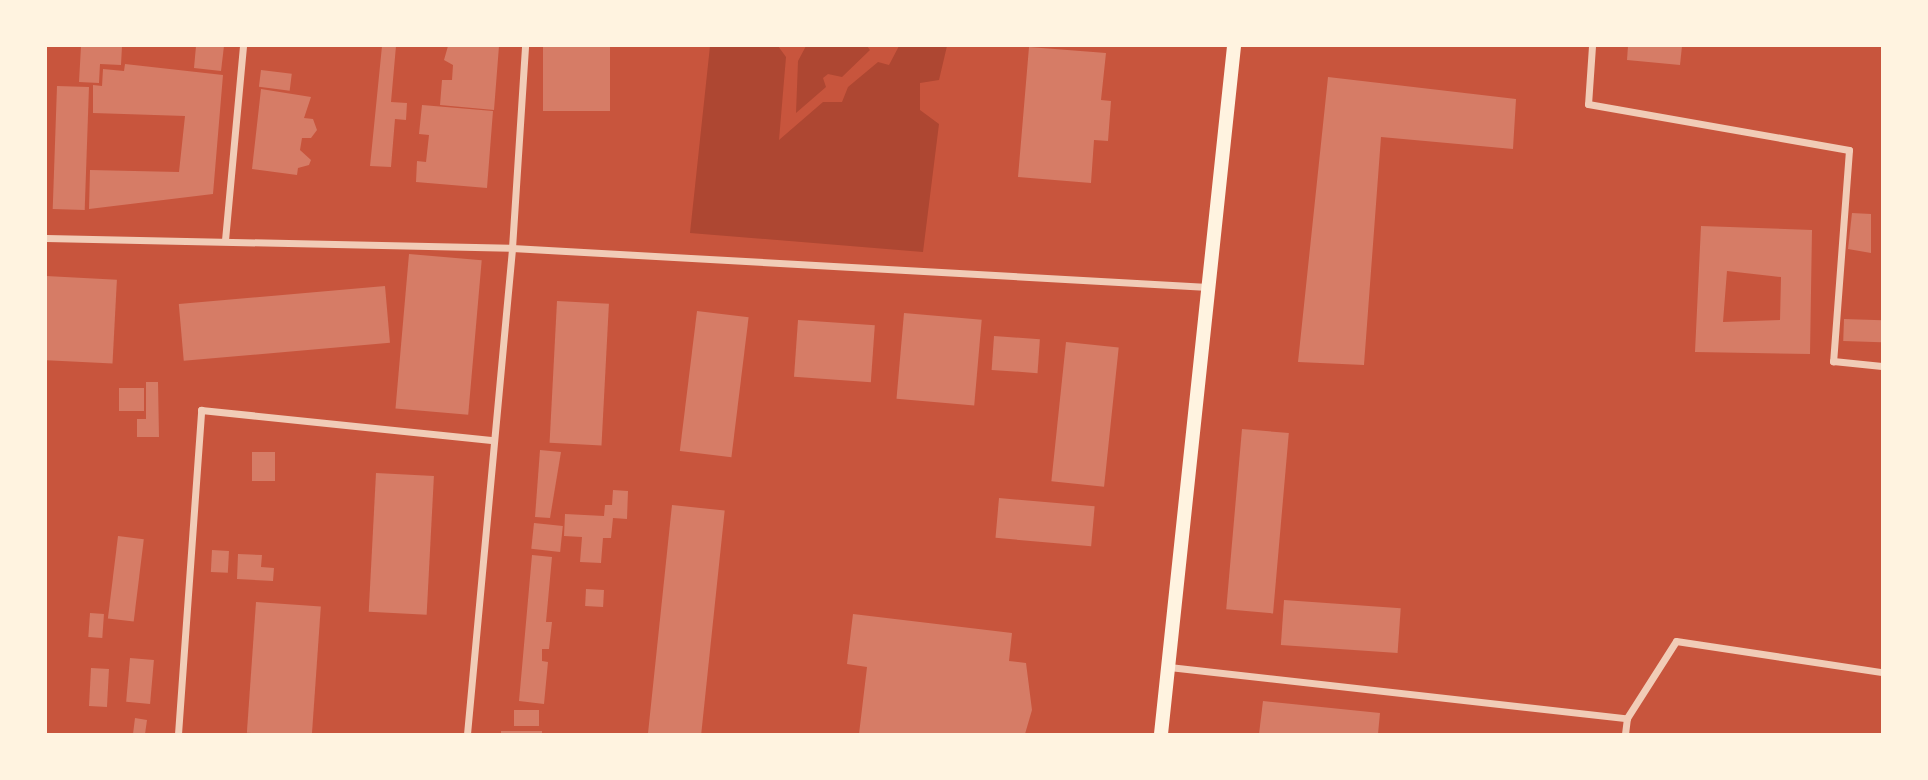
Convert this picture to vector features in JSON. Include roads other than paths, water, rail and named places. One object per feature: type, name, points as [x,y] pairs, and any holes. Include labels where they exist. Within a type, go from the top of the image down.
[{"type":"main road","points":[[1161,734],[1234,46]]},
{"type":"street","points":[[225,240],[243,46]]},
{"type":"street","points":[[467,734],[512,248],[525,46]]},
{"type":"street","points":[[1592,46],[1588,104],[1849,150],[1833,361],[1882,366]]},
{"type":"street","points":[[46,238],[512,248],[1208,287]]},
{"type":"street","points":[[178,734],[201,410],[493,440]]},
{"type":"street","points":[[1625,734],[1627,718],[1676,641],[1882,672]]},
{"type":"street","points":[[1169,667],[1627,718]]}]
